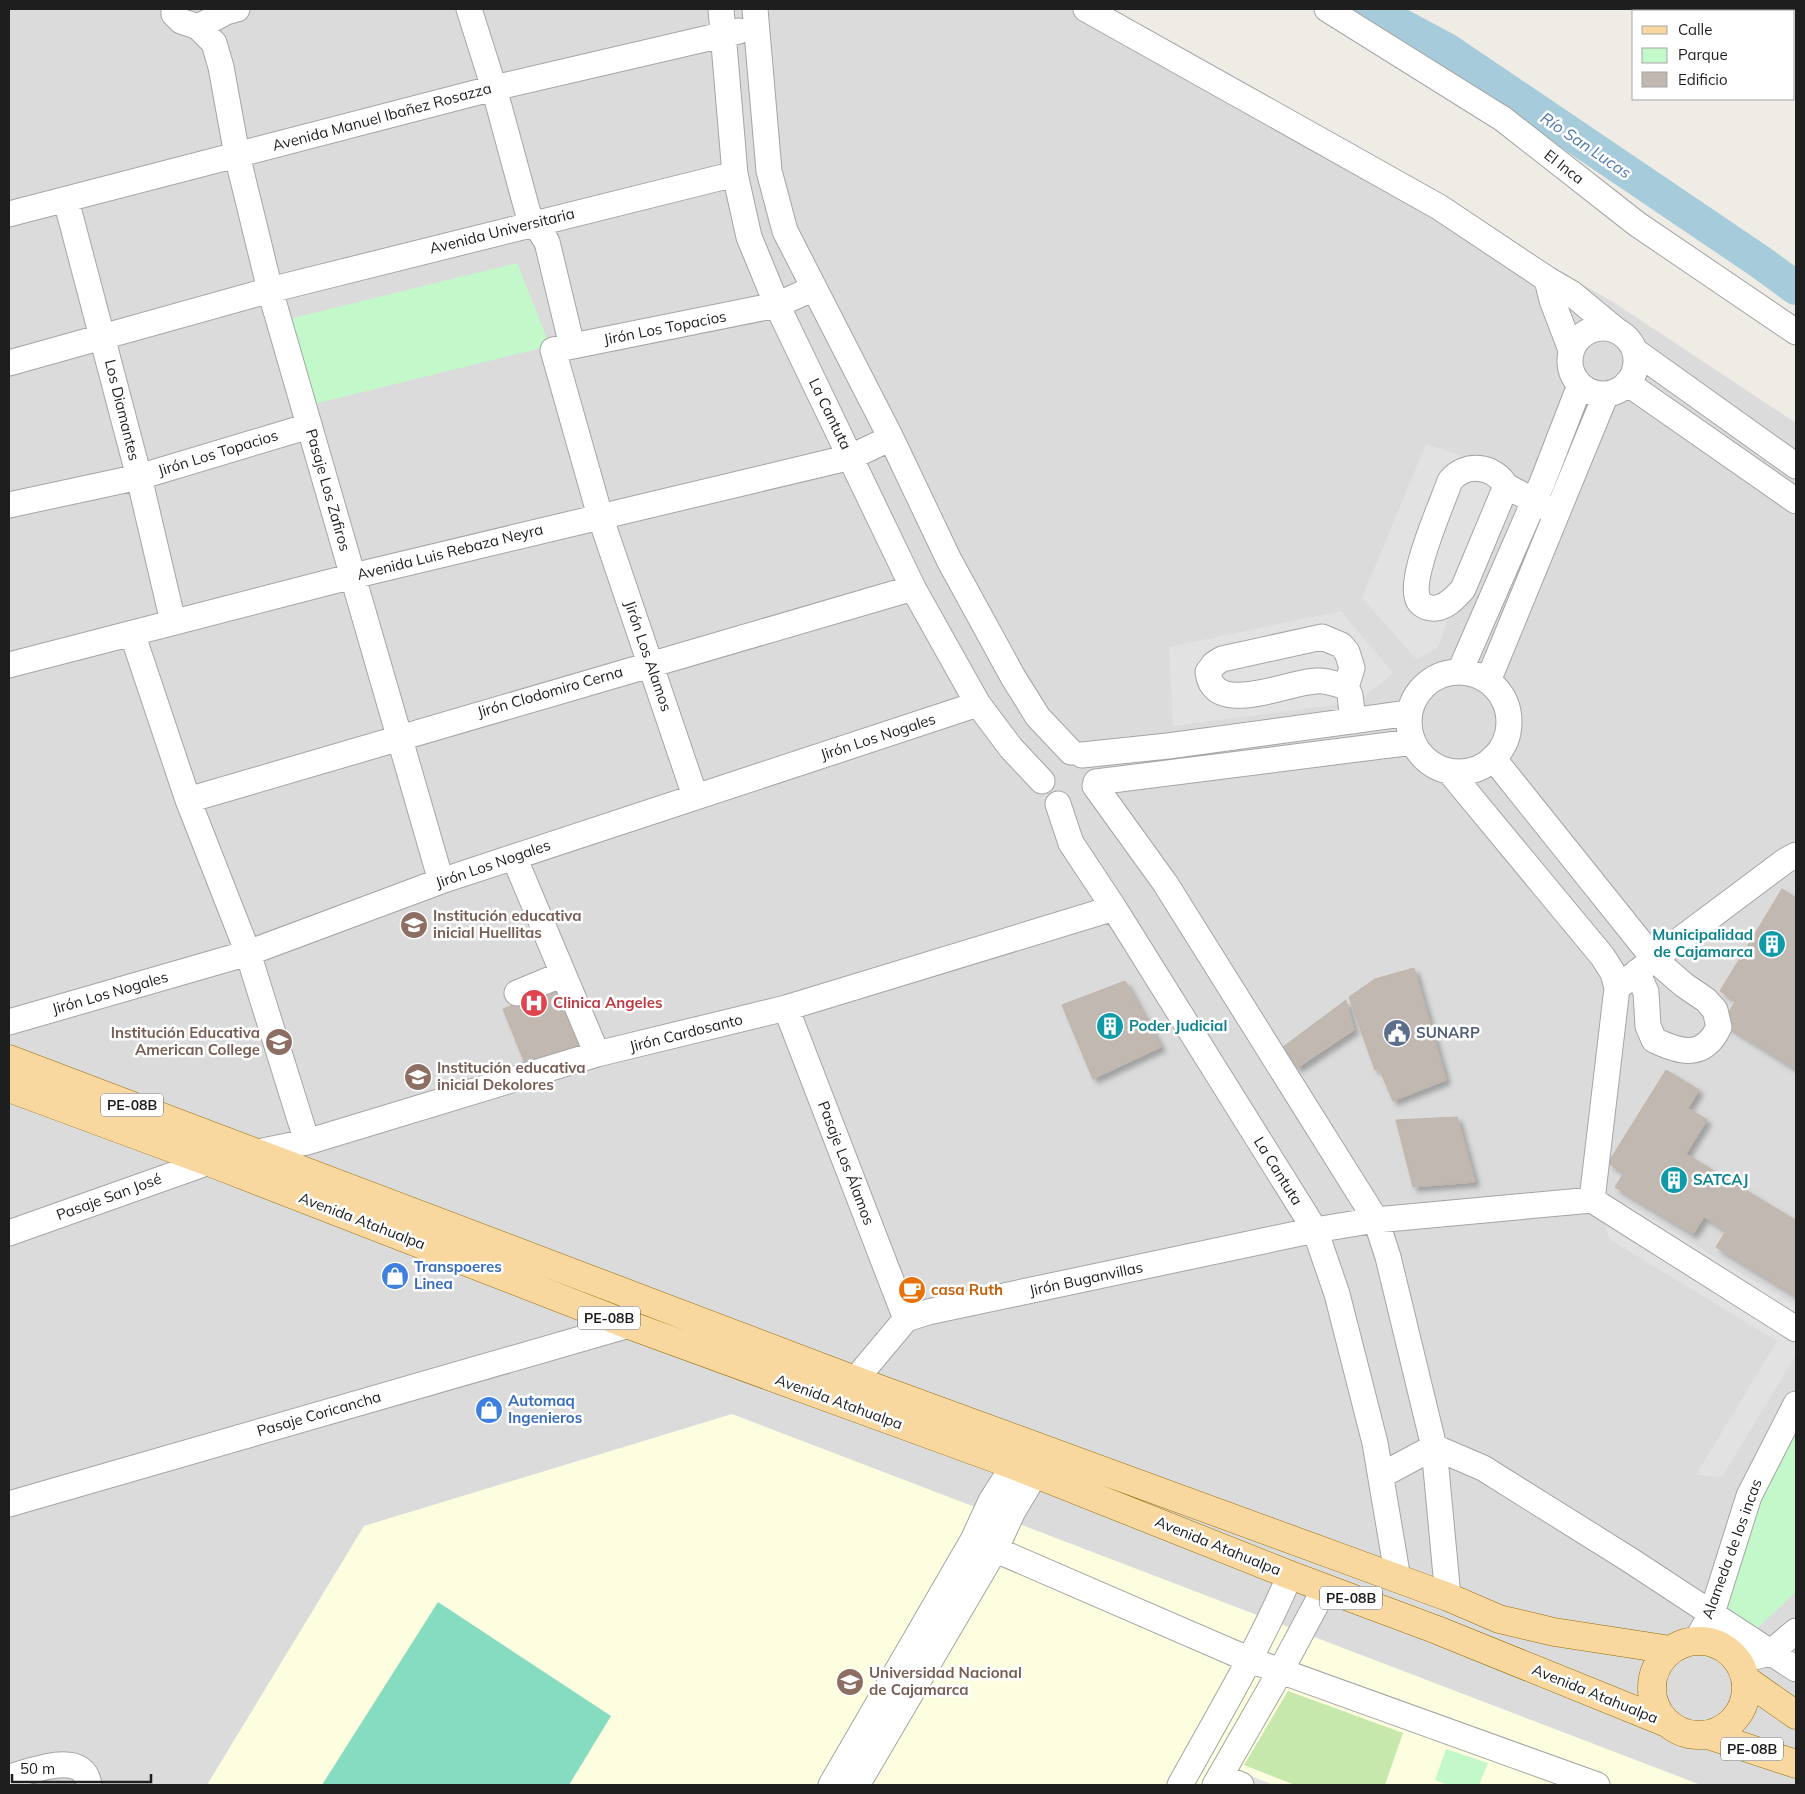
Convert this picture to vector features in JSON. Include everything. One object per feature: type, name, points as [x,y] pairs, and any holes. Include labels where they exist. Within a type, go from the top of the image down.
[{"type":"main road","name":"Avenida Atahualpa","points":[[9,1059],[855,1380],[1448,1597]]},
{"type":"main road","name":"Avenida Atahualpa","points":[[9,1088],[209,1162],[629,1325],[1024,1470],[1290,1575],[1437,1630],[1667,1723]]},
{"type":"main road","name":"PE-08B","points":[[1448,1597],[1499,1618],[1554,1632],[1670,1650],[1682,1644],[1696,1641]]},
{"type":"main road","points":[[1696,1641],[1710,1642],[1722,1647],[1742,1671],[1796,1715]]},
{"type":"main road","points":[[1667,1723],[1658,1712],[1653,1700],[1652,1686],[1657,1666],[1670,1650]]},
{"type":"main road","name":"PE-08B","points":[[1708,1735],[1725,1727],[1738,1715],[1747,1692],[1742,1671]]},
{"type":"main road","name":"PE-08B","points":[[1667,1723],[1679,1731],[1693,1735],[1708,1735],[1796,1764]]},
{"type":"street","points":[[174,9],[174,14],[181,21],[198,27],[226,12],[237,9]]},
{"type":"street","name":"Jirón Los Alamos","points":[[469,9],[494,88],[528,214],[547,242],[562,348],[600,516],[695,796]]},
{"type":"street","name":"La Cantuta","points":[[722,9],[734,174],[749,237],[777,306],[913,588],[978,704],[1011,748],[1042,781],[1050,798],[1058,804],[1072,843],[1315,1230],[1336,1294],[1382,1475],[1398,1579]]},
{"type":"street","points":[[1086,9],[1439,208],[1547,279],[1571,292],[1625,336],[1635,351],[1796,466]]},
{"type":"street","name":"El Inca","points":[[1326,9],[1503,119],[1637,224],[1796,332]]},
{"type":"street","points":[[755,18],[769,171],[776,204],[785,231],[891,438],[949,560],[1013,677],[1038,717],[1076,753],[1091,764],[1096,784],[1166,883],[1376,1220],[1388,1257],[1434,1447],[1448,1597]]},
{"type":"street","name":"Avenida Manuel Ibañez Rosazza","points":[[9,214],[494,88],[723,34],[755,18]]},
{"type":"street","name":"Pasaje Los Zafiros","points":[[198,27],[214,43],[221,67],[237,155],[270,290],[441,882]]},
{"type":"street","name":"Avenida Universitaria","points":[[9,363],[104,338],[270,290],[734,174]]},
{"type":"street","name":"Los Diamantes","points":[[66,200],[139,476],[173,622]]},
{"type":"street","points":[[1547,279],[1552,300],[1571,350],[1571,368],[1580,385],[1588,390],[1617,388],[1796,501]]},
{"type":"street","name":"Jirón Los Topacios","points":[[562,348],[777,306],[814,288]]},
{"type":"street","points":[[1571,350],[1582,335],[1590,330],[1608,328],[1617,330]]},
{"type":"street","points":[[1488,681],[1557,513],[1617,388],[1635,368],[1635,351]]},
{"type":"street","points":[[1460,671],[1534,500],[1580,385]]},
{"type":"street","name":"Jirón Los Topacios","points":[[9,505],[139,476],[309,426]]},
{"type":"street","name":"Avenida Luis Rebaza Neyra","points":[[9,664],[353,576],[851,457],[891,438]]},
{"type":"street","points":[[1506,486],[1463,589],[1453,600],[1442,606],[1432,608],[1423,606],[1417,598],[1416,577],[1450,481],[1456,473],[1478,468],[1492,472],[1502,479],[1506,486],[1557,513]]},
{"type":"street","name":"Jirón Clodomiro Cerna","points":[[188,800],[400,736],[913,588]]},
{"type":"street","points":[[132,633],[188,800],[248,953],[307,1142]]},
{"type":"street","points":[[1346,687],[1318,680],[1237,696],[1223,696],[1209,682],[1208,672],[1214,664],[1222,659],[1322,637],[1340,645],[1347,652],[1352,668],[1346,687],[1350,695],[1353,720]]},
{"type":"street","points":[[1449,771],[1473,770],[1493,758],[1506,738],[1509,715],[1502,696],[1488,681],[1480,676],[1460,671],[1437,676],[1426,683],[1412,702],[1409,713],[1410,733],[1413,742],[1428,761],[1449,771],[1603,956],[1613,973],[1617,988],[1592,1200],[1796,1330]]},
{"type":"street","name":"Jirón Los Nogales","points":[[9,1022],[248,953],[514,857],[978,704]]},
{"type":"street","points":[[1042,781],[1047,763],[1062,753],[1076,753],[1409,713]]},
{"type":"street","points":[[1096,784],[1413,742]]},
{"type":"street","points":[[1493,758],[1645,966]]},
{"type":"street","points":[[1058,804],[1076,806],[1092,794],[1096,784]]},
{"type":"street","points":[[1617,988],[1785,861],[1796,855]]},
{"type":"street","points":[[514,857],[597,1054]]},
{"type":"street","name":"Jirón Cardosanto","points":[[255,1151],[307,1142],[597,1054],[786,1008],[1114,908]]},
{"type":"street","points":[[517,993],[563,974]]},
{"type":"street","name":"Pasaje Los Álamos","points":[[786,1008],[906,1319]]},
{"type":"street","name":"Pasaje San José","points":[[9,1233],[209,1162],[255,1151]]},
{"type":"street","name":"Jirón Buganvillas","points":[[906,1319],[1315,1230],[1376,1220],[1592,1200]]},
{"type":"street","points":[[855,1380],[906,1319]]},
{"type":"street","name":"Pasaje Coricancha","points":[[9,1504],[629,1325]]},
{"type":"street","name":"Alameda de los incas","points":[[1696,1641],[1712,1613],[1748,1496],[1796,1404]]},
{"type":"street","points":[[831,1785],[984,1544],[1013,1511],[1024,1470],[1039,1447]]},
{"type":"street","points":[[1382,1475],[1434,1447]]},
{"type":"street","points":[[1434,1447],[1483,1468],[1712,1613],[1796,1669]]},
{"type":"street","points":[[984,1544],[1250,1660],[1597,1785]]},
{"type":"street","points":[[857,1785],[984,1544]]},
{"type":"street","points":[[1180,1785],[1250,1660],[1290,1575]]},
{"type":"street","points":[[1225,1782],[1281,1670],[1325,1588]]},
{"type":"street","points":[[1742,1671],[1770,1653],[1796,1631]]},
{"type":"street","points":[[9,1778],[62,1763],[82,1772],[88,1778],[89,1785]]},
{"type":"shaded area","points":[[9,9],[1109,9],[1613,302],[1796,423],[1796,1785],[9,1785]]},
{"type":"shaded area","points":[[1426,444],[1502,469],[1438,647],[1417,660],[1362,598]]},
{"type":"shaded area","points":[[1341,611],[1393,673],[1357,702],[1173,726],[1169,647]]},
{"type":"shaded area","points":[[1627,1204],[1796,1306],[1796,1355],[1722,1477],[1696,1475],[1777,1341],[1609,1239],[1605,1224],[1784,1331],[1610,1211]]},
{"type":"shaded area","name":"Universidad Nacional de Cajamarca","points":[[732,1414],[1701,1785],[207,1785],[364,1526]]},
{"type":"shaded area","points":[[1238,1771],[1274,1785],[1229,1785]]},
{"type":"green space","points":[[517,263],[550,346],[314,404],[289,319]]},
{"type":"green space","points":[[1796,1397],[1796,1592],[1753,1632],[1710,1606]]},
{"type":"green space","points":[[438,1602],[611,1716],[569,1785],[322,1785]]},
{"type":"green space","points":[[1288,1691],[1403,1733],[1385,1785],[1295,1785],[1244,1765]]},
{"type":"green space","points":[[1446,1749],[1488,1763],[1479,1785],[1448,1785],[1435,1780]]},
{"type":"building","name":"Municipalidad de Cajamarca","points":[[1782,889],[1796,898],[1796,1069],[1722,1023],[1736,1000],[1720,991]]},
{"type":"building","name":"SUNARP","points":[[1414,968],[1446,1080],[1393,1101],[1379,1068],[1375,1070],[1349,997],[1375,979]]},
{"type":"building","name":"Poder Judicial","points":[[1125,981],[1161,1047],[1093,1079],[1062,1005]]},
{"type":"building","name":"Clinica Angeles","points":[[560,986],[583,1043],[526,1066],[503,1009]]},
{"type":"building","points":[[1346,1000],[1354,1030],[1297,1068],[1283,1047]]},
{"type":"building","name":"SATCAJ","points":[[1666,1070],[1699,1090],[1688,1108],[1707,1120],[1686,1154],[1796,1219],[1796,1296],[1716,1247],[1726,1231],[1704,1217],[1693,1234],[1615,1187],[1624,1173],[1608,1163]]},
{"type":"building","points":[[1457,1117],[1475,1182],[1413,1187],[1396,1120]]},
{"type":"waterway","name":"Río San Lucas","points":[[1370,9],[1447,50],[1796,288]]},
{"type":"place","name":"Institución educativa inicial Huellitas","points":[[414,925]]},
{"type":"place","name":"Municipalidad de Cajamarca","points":[[1772,944]]},
{"type":"place","name":"Clinica Angeles","points":[[534,1003]]},
{"type":"place","name":"Poder Judicial","points":[[1110,1026]]},
{"type":"place","name":"SUNARP","points":[[1397,1033]]},
{"type":"place","name":"Institución Educativa American College","points":[[279,1042]]},
{"type":"place","name":"Institución educativa inicial Dekolores","points":[[418,1077]]},
{"type":"place","name":"SATCAJ","points":[[1674,1180]]},
{"type":"place","name":"Transpoeres Linea","points":[[395,1276]]},
{"type":"place","name":"casa Ruth","points":[[912,1290]]},
{"type":"place","name":"Automaq Ingenieros","points":[[489,1410]]},
{"type":"place","name":"Universidad Nacional de Cajamarca","points":[[850,1682]]}]
